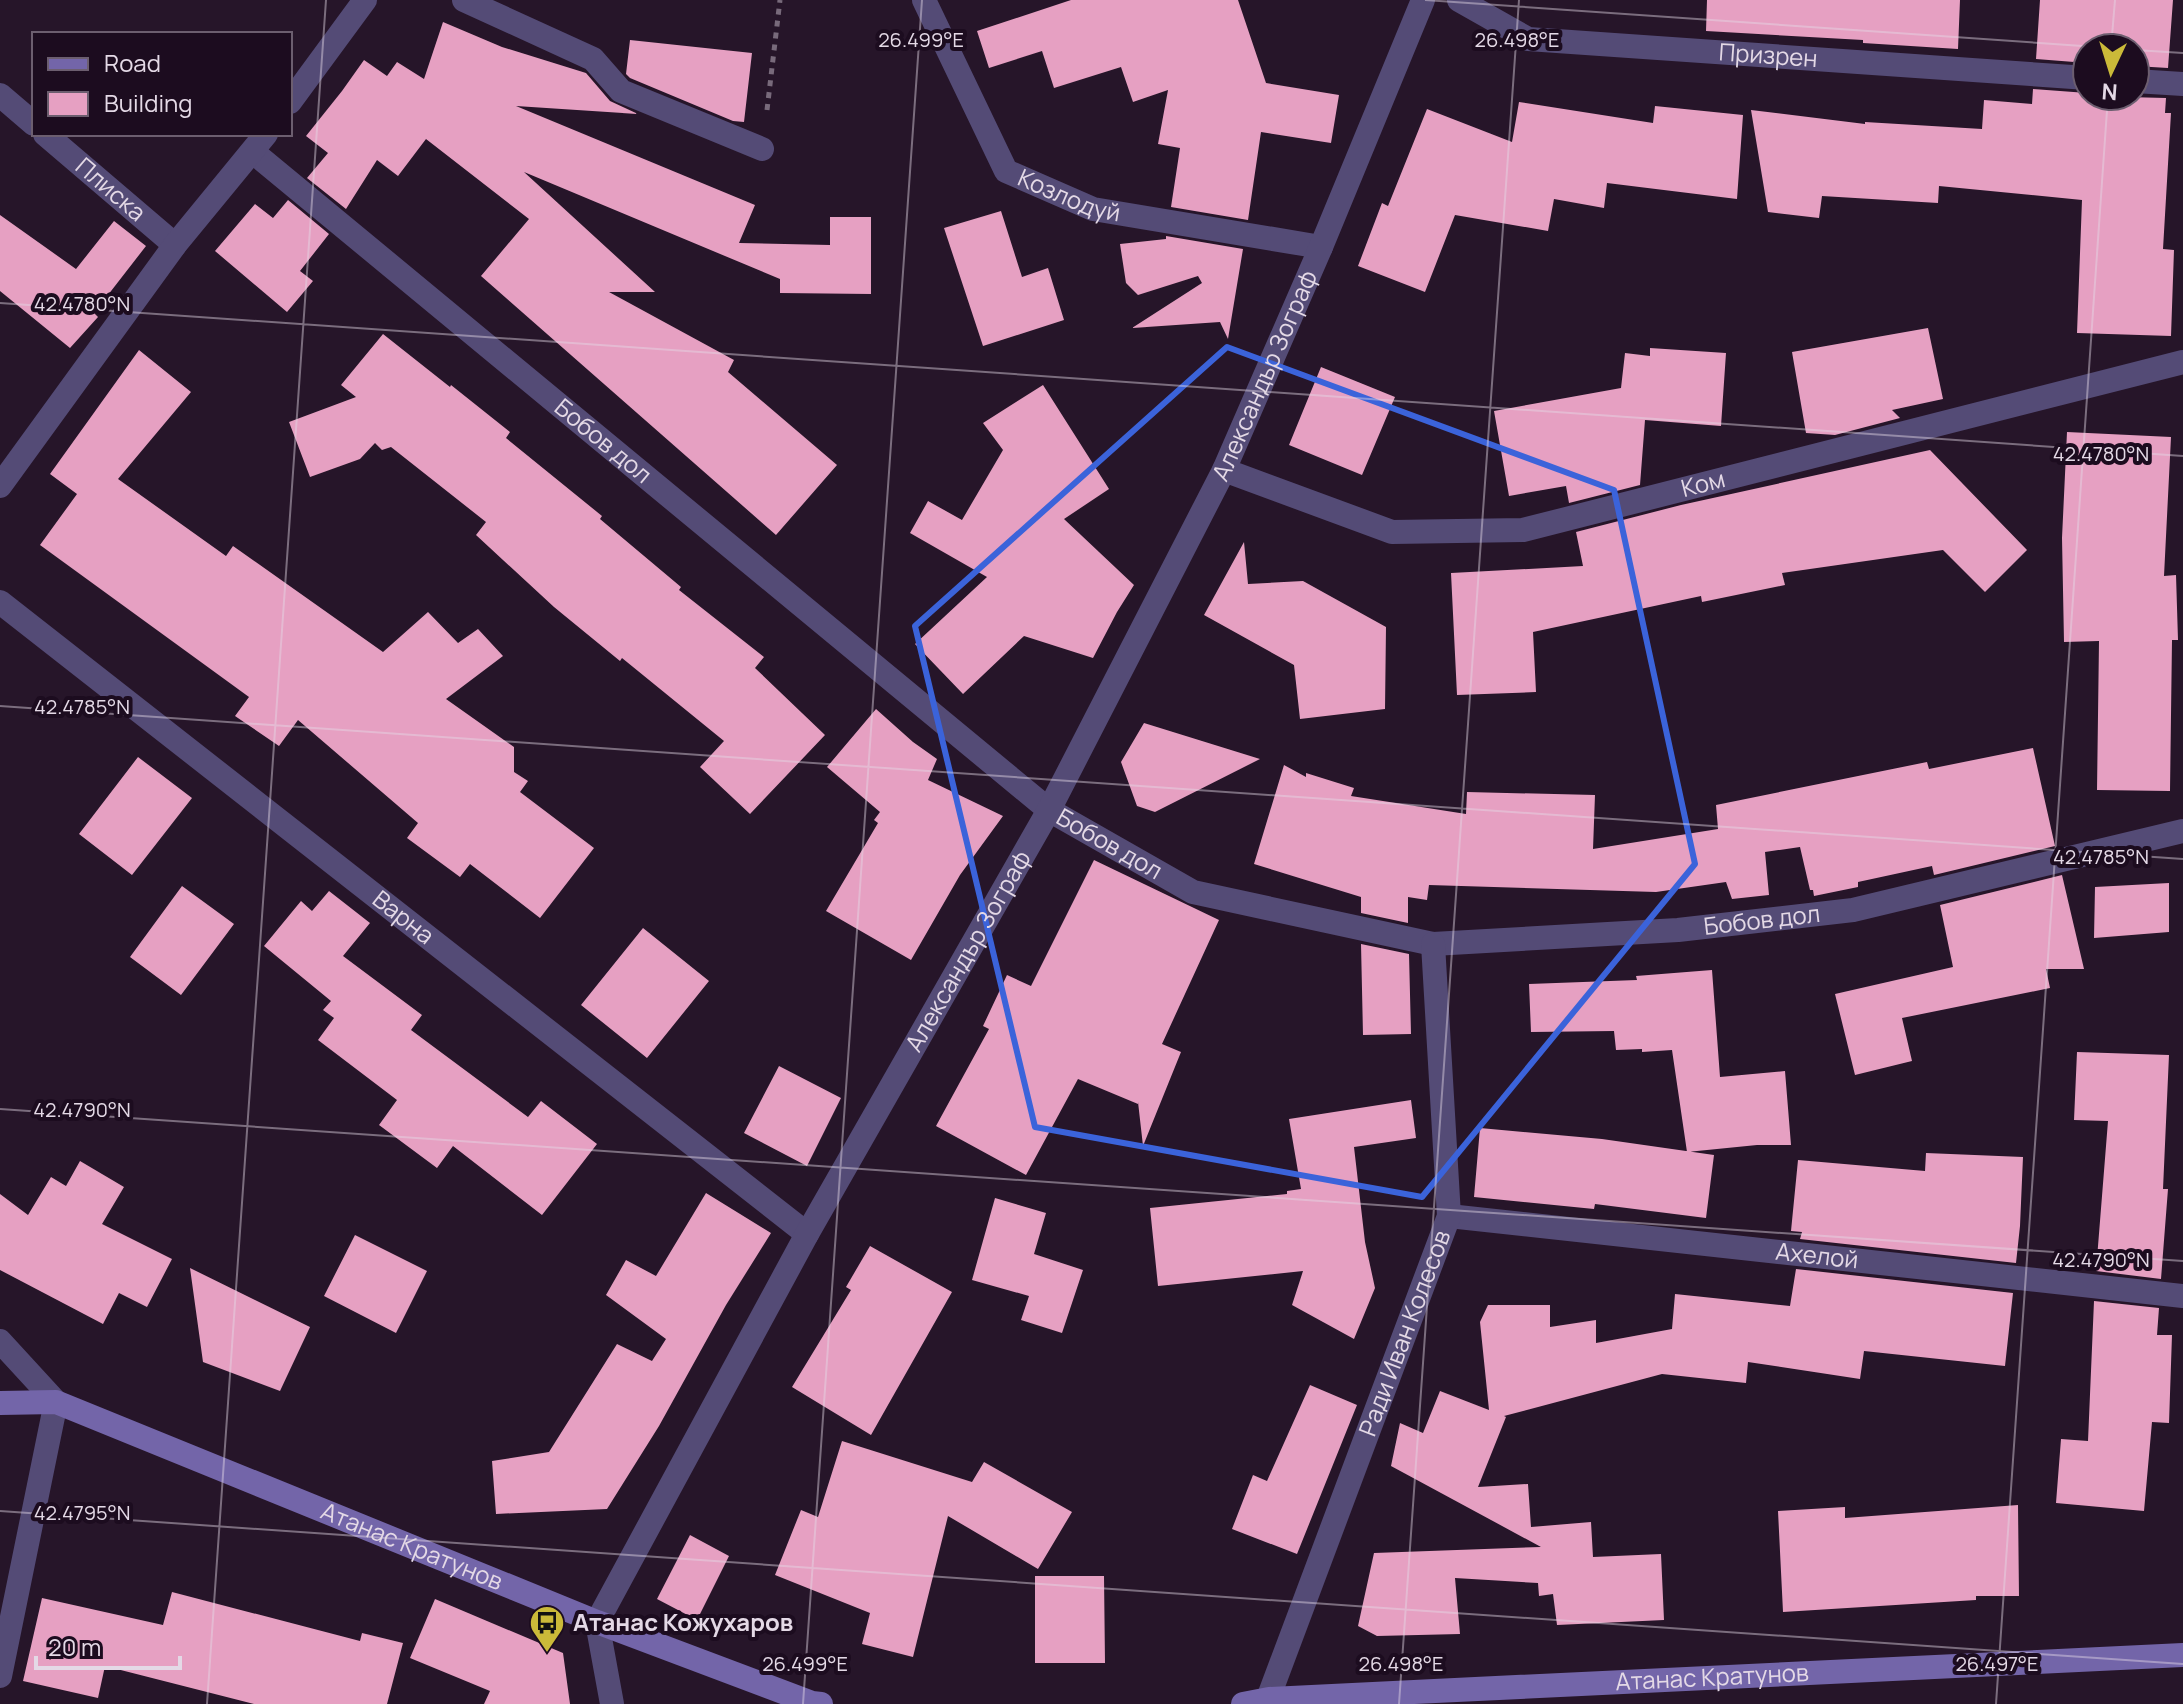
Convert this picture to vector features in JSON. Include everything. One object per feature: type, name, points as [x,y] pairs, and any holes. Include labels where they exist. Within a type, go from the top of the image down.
[{"type":"street","points":[[292,99],[365,0]]},
{"type":"street","points":[[464,0],[593,59],[621,91],[762,149]]},
{"type":"street","name":"Козлодуй","points":[[924,0],[1006,171],[1093,209],[1321,247]]},
{"type":"street","name":"Александър Зограф","points":[[597,1622],[807,1234],[1049,810],[1224,470],[1423,0]]},
{"type":"street","name":"Призрен","points":[[1459,0],[1528,39],[2071,77]]},
{"type":"street","points":[[2151,82],[2183,84]]},
{"type":"street","points":[[0,95],[32,122]]},
{"type":"street","name":"Плиска","points":[[47,136],[175,245]]},
{"type":"street","points":[[0,486],[175,245],[260,143]]},
{"type":"street","name":"Бобов дол","points":[[260,143],[1049,810],[1193,892],[1433,944],[1678,930],[1853,910],[2183,831]]},
{"type":"street","name":"Ком","points":[[1224,470],[1392,532],[1523,530],[2183,362]]},
{"type":"street","name":"Варна","points":[[0,602],[807,1234]]},
{"type":"street","name":"Ради Иван Колесов","points":[[1268,1702],[1449,1216],[1433,944]]},
{"type":"street","name":"Ахелой","points":[[1449,1216],[2183,1296]]},
{"type":"street","points":[[0,1341],[56,1402],[0,1676]]},
{"type":"street","name":"Атанас Кратунов","points":[[0,1403],[56,1402],[597,1622],[821,1704]]},
{"type":"street","points":[[597,1622],[612,1704]]},
{"type":"street","name":"Атанас Кратунов","points":[[1243,1704],[2183,1655]]},
{"type":"path","points":[[762,149],[780,0]]},
{"type":"highlighted area","points":[[1227,347],[1614,490],[1695,864],[1422,1197],[1035,1127],[915,626]]},
{"type":"building","points":[[1071,0],[1238,0],[1266,83],[1339,95],[1331,143],[1261,132],[1248,220],[1171,207],[1180,148],[1158,144],[1168,90],[1133,102],[1121,67],[1054,88],[1042,51],[989,68],[977,31]]},
{"type":"building","points":[[1707,0],[1960,0],[1958,49],[1706,31]]},
{"type":"building","points":[[2040,0],[2173,0],[2168,68],[2151,67],[2151,32],[2071,32],[2071,62],[2036,59]]},
{"type":"building","points":[[443,22],[502,47],[586,73],[610,101],[638,114],[516,106],[755,205],[739,243],[830,245],[830,217],[871,217],[871,294],[780,293],[780,279],[524,172],[655,292],[609,292],[734,360],[728,372],[837,465],[776,535],[481,276],[529,219],[426,139],[398,176],[377,160],[346,209],[307,178],[328,153],[306,136],[364,60],[387,76],[397,62],[424,79]]},
{"type":"building","points":[[630,40],[752,53],[744,122],[733,121],[630,78],[626,74]]},
{"type":"building","points":[[2033,89],[2071,92],[2071,112],[2151,112],[2151,98],[2166,98],[2165,113],[2171,113],[2163,249],[2174,250],[2171,336],[2077,333],[2082,200],[1939,186],[1938,203],[1822,196],[1819,218],[1768,212],[1751,110],[1865,124],[1982,129],[1984,100],[2032,104]]},
{"type":"building","points":[[1519,102],[1653,123],[1655,106],[1743,115],[1737,199],[1607,183],[1604,208],[1554,199],[1548,231],[1455,215],[1425,292],[1358,266],[1382,203],[1388,206],[1427,109],[1512,142]]},
{"type":"building","points":[[288,200],[329,234],[300,271],[313,281],[287,312],[215,251],[255,204],[273,218]]},
{"type":"building","points":[[1001,211],[1022,277],[1048,268],[1064,320],[983,346],[944,228]]},
{"type":"building","points":[[0,215],[76,269],[114,221],[146,246],[94,313],[98,317],[70,348],[0,291]]},
{"type":"building","points":[[1166,236],[1243,249],[1228,339],[1220,322],[1132,328],[1202,283],[1198,276],[1138,295],[1126,283],[1120,244],[1166,239]]},
{"type":"building","points":[[1928,328],[1943,399],[1892,410],[1900,418],[1835,435],[1806,433],[1792,352]]},
{"type":"building","points":[[383,334],[510,432],[506,438],[602,516],[600,519],[681,587],[679,590],[764,657],[755,668],[825,735],[750,814],[700,767],[724,741],[554,607],[476,535],[486,522],[391,447],[382,450],[375,443],[360,459],[310,477],[289,422],[356,397],[341,385]]},
{"type":"building","points":[[1650,348],[1726,353],[1721,426],[1645,420],[1640,485],[1569,503],[1566,486],[1509,496],[1494,411],[1621,388],[1625,353],[1650,356]]},
{"type":"building","points":[[139,350],[191,392],[118,479],[226,556],[233,546],[383,652],[428,612],[458,643],[478,629],[503,656],[446,699],[514,747],[514,772],[528,781],[520,792],[594,848],[540,918],[470,864],[460,877],[407,838],[418,823],[298,720],[279,746],[235,716],[249,697],[40,545],[77,494],[50,474]]},
{"type":"building","points":[[1321,367],[1395,397],[1362,475],[1289,445]]},
{"type":"building","points":[[1043,385],[1109,489],[1064,519],[1134,585],[1093,658],[1024,636],[963,694],[915,644],[987,577],[910,533],[928,501],[962,520],[1003,450],[983,423]]},
{"type":"building","points":[[2067,432],[2171,437],[2164,576],[2176,575],[2178,640],[2172,640],[2170,791],[2097,790],[2099,641],[2064,642],[2062,538]]},
{"type":"building","points":[[1930,450],[2027,550],[1985,592],[1943,550],[1782,573],[1785,585],[1702,602],[1701,596],[1533,632],[1536,692],[1457,695],[1451,573],[1583,566],[1576,532],[1681,505]]},
{"type":"building","points":[[1244,542],[1248,584],[1303,581],[1386,627],[1385,709],[1300,719],[1294,665],[1204,615]]},
{"type":"building","points":[[876,709],[937,759],[928,780],[1003,816],[960,875],[911,960],[826,911],[878,823],[874,820],[880,812],[827,767]]},
{"type":"building","points":[[1144,723],[1260,759],[1155,812],[1137,806],[1121,762]]},
{"type":"building","points":[[2033,748],[2055,846],[1934,875],[1932,866],[1858,882],[1858,887],[1814,896],[1800,847],[1765,852],[1769,895],[1732,899],[1726,882],[1656,892],[1429,885],[1427,900],[1408,897],[1408,923],[1361,913],[1361,897],[1254,864],[1284,765],[1306,777],[1306,773],[1354,788],[1351,796],[1466,814],[1467,792],[1595,795],[1593,849],[1718,829],[1716,805],[1927,762],[1929,769]]},
{"type":"building","points":[[138,757],[192,798],[132,875],[79,834]]},
{"type":"building","points":[[1094,860],[1219,920],[1162,1044],[1181,1052],[1143,1146],[1138,1102],[1078,1079],[1026,1175],[936,1126],[989,1029],[983,1026],[1007,975],[1031,986]]},
{"type":"building","points":[[2062,875],[2084,969],[2046,969],[2050,988],[1902,1018],[1912,1061],[1855,1075],[1835,994],[1953,967],[1940,905]]},
{"type":"building","points":[[2169,883],[2169,932],[2094,938],[2095,887]]},
{"type":"building","points":[[182,886],[234,924],[181,995],[130,957]]},
{"type":"building","points":[[329,891],[370,923],[343,956],[422,1015],[411,1030],[528,1117],[541,1101],[597,1144],[542,1215],[453,1146],[437,1168],[379,1125],[397,1100],[318,1040],[334,1018],[323,1010],[331,1001],[264,946],[301,901],[312,911]]},
{"type":"building","points":[[643,928],[709,981],[647,1058],[581,1005]]},
{"type":"building","points":[[1361,944],[1409,954],[1411,1034],[1363,1035]]},
{"type":"building","points":[[1712,970],[1720,1077],[1785,1071],[1791,1145],[1687,1152],[1672,1050],[1616,1050],[1614,1031],[1531,1032],[1529,984],[1637,980],[1636,976]]},
{"type":"building","points":[[2077,1052],[2169,1055],[2163,1189],[2168,1189],[2161,1279],[2096,1271],[2108,1121],[2074,1120]]},
{"type":"building","points":[[779,1066],[841,1098],[807,1166],[744,1133]]},
{"type":"building","points":[[1411,1100],[1416,1138],[1354,1147],[1365,1242],[1375,1288],[1354,1339],[1292,1305],[1303,1271],[1158,1286],[1150,1208],[1287,1194],[1287,1191],[1301,1189],[1289,1119]]},
{"type":"building","points":[[1480,1128],[1602,1139],[1714,1155],[1706,1218],[1595,1204],[1594,1209],[1474,1197]]},
{"type":"building","points":[[1926,1153],[2023,1157],[2016,1263],[1800,1239],[1802,1232],[1791,1231],[1798,1160],[1925,1171]]},
{"type":"building","points":[[80,1161],[124,1187],[102,1224],[172,1259],[147,1307],[119,1293],[103,1324],[0,1270],[0,1194],[28,1215],[51,1177],[66,1186]]},
{"type":"building","points":[[706,1193],[771,1233],[607,1509],[496,1514],[492,1461],[549,1452],[617,1344],[652,1361],[666,1339],[606,1295],[626,1260],[656,1276]]},
{"type":"building","points":[[995,1198],[1046,1213],[1034,1254],[1083,1270],[1062,1333],[1021,1320],[1029,1296],[972,1280]]},
{"type":"building","points":[[355,1235],[427,1271],[396,1333],[324,1296]]},
{"type":"building","points":[[870,1246],[952,1292],[871,1435],[792,1387],[851,1290],[846,1287]]},
{"type":"building","points":[[190,1268],[310,1327],[280,1391],[203,1362]]},
{"type":"building","points":[[1796,1269],[2013,1293],[2005,1366],[1864,1351],[1860,1379],[1748,1362],[1746,1383],[1662,1374],[1504,1416],[1478,1487],[1528,1484],[1531,1527],[1591,1522],[1593,1557],[1661,1554],[1664,1620],[1557,1625],[1553,1594],[1539,1596],[1538,1583],[1455,1578],[1460,1634],[1377,1636],[1358,1626],[1374,1553],[1541,1547],[1391,1466],[1400,1423],[1423,1433],[1440,1391],[1489,1410],[1480,1322],[1488,1305],[1550,1305],[1550,1327],[1596,1320],[1596,1343],[1672,1329],[1675,1294],[1790,1306]]},
{"type":"building","points":[[2094,1301],[2159,1308],[2157,1335],[2172,1335],[2169,1423],[2152,1422],[2144,1511],[2056,1503],[2061,1439],[2088,1441]]},
{"type":"building","points":[[1310,1385],[1357,1405],[1297,1554],[1232,1529],[1253,1475],[1267,1481]]},
{"type":"building","points":[[842,1441],[972,1482],[984,1462],[1072,1512],[1038,1569],[948,1516],[913,1657],[862,1644],[870,1613],[775,1575],[801,1510],[818,1517]]},
{"type":"building","points":[[2018,1505],[2019,1596],[1976,1596],[1976,1600],[1783,1612],[1778,1511],[1845,1507],[1845,1518]]},
{"type":"building","points":[[690,1535],[729,1556],[697,1620],[657,1599]]},
{"type":"building","points":[[1035,1576],[1104,1576],[1105,1663],[1035,1663]]},
{"type":"building","points":[[172,1592],[360,1641],[362,1633],[403,1643],[387,1704],[254,1704],[105,1666],[98,1698],[23,1681],[42,1598],[163,1625]]},
{"type":"building","points":[[435,1599],[563,1653],[570,1704],[484,1704],[490,1691],[410,1658]]},
{"type":"place","name":"Атанас Кожухаров","points":[[547,1654]]}]
